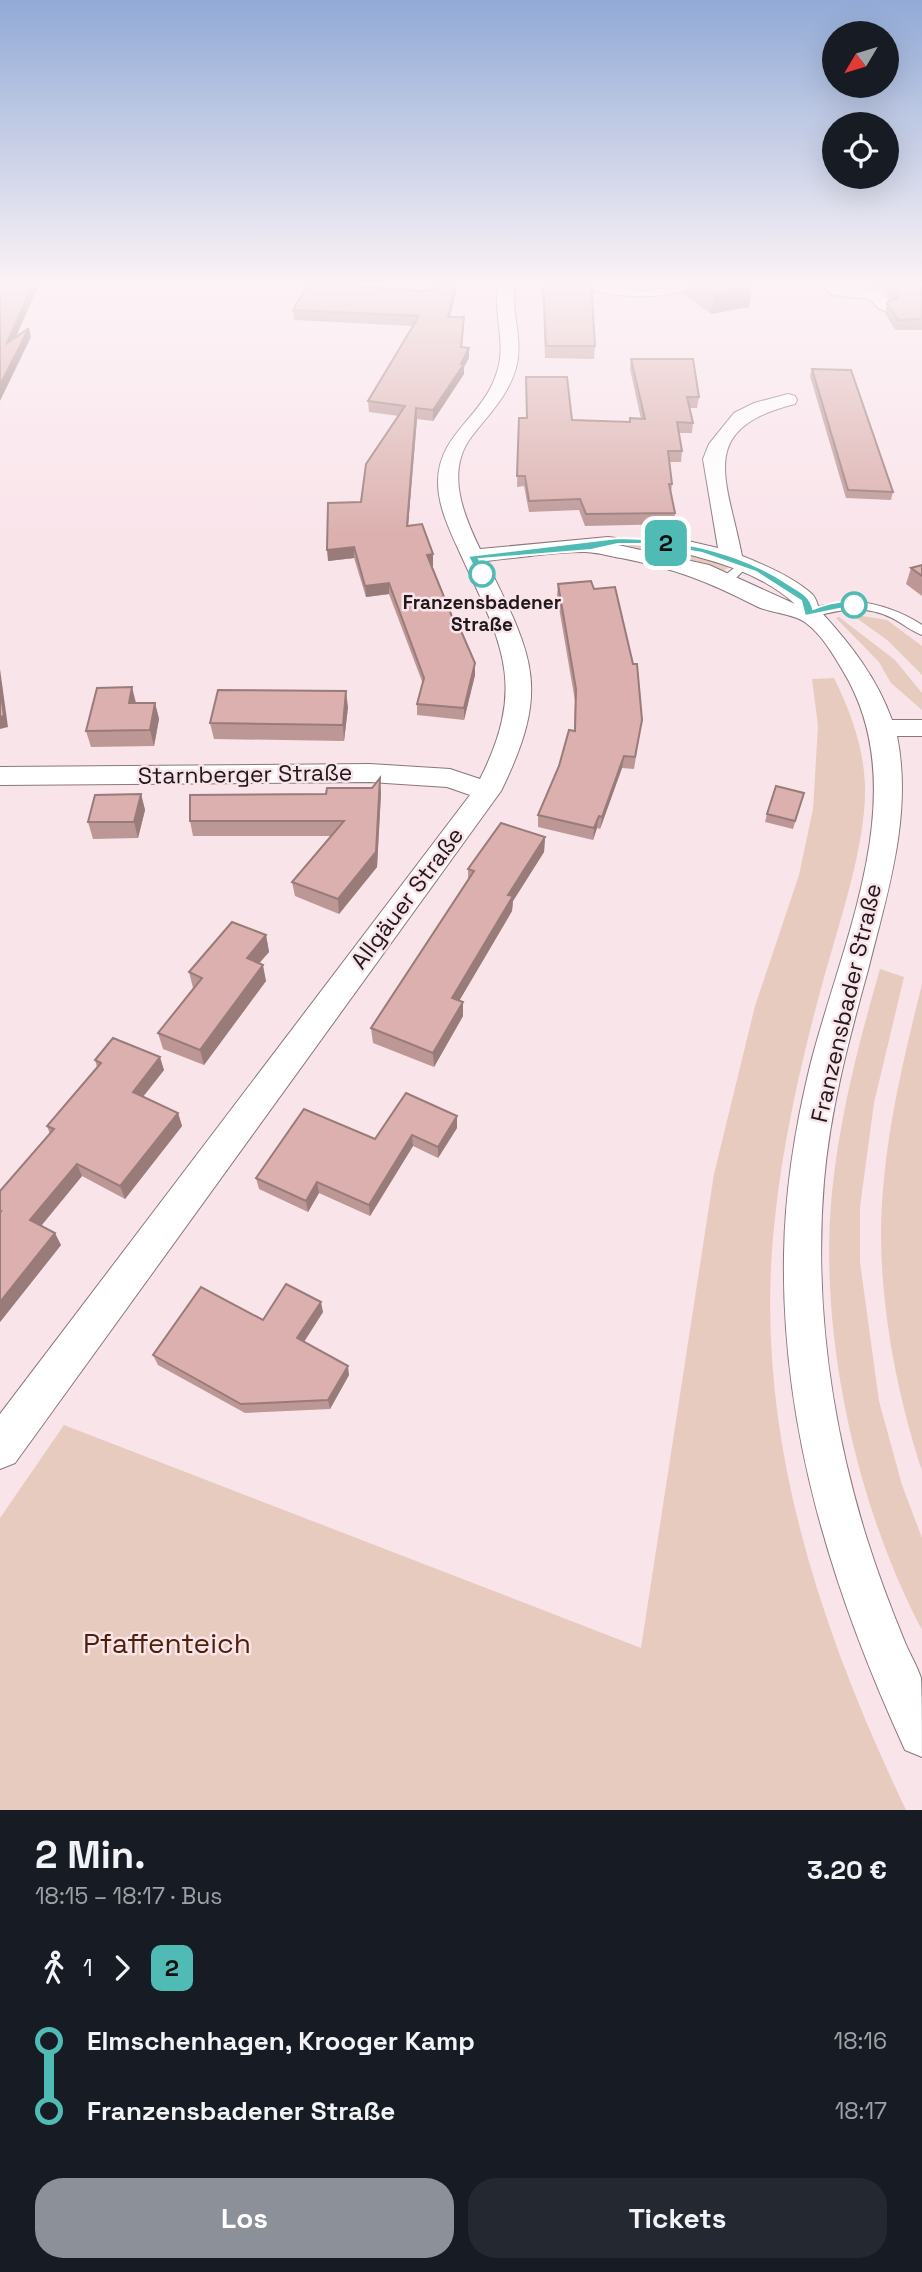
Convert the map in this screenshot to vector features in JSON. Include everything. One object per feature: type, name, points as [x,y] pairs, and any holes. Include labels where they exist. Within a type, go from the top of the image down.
[{"type":"street","name":"Allgäuer Straße","points":[[0,1448],[488,791],[508,754],[520,711],[519,660],[452,509],[448,478],[453,451],[463,432],[498,391],[507,366]]},
{"type":"street","points":[[738,560],[713,459],[718,446],[740,415],[756,407],[788,400]]},
{"type":"street","name":"Franzensbader Straße","points":[[473,556],[591,547],[618,541],[650,541],[738,560],[777,579],[806,600],[809,614],[841,648],[869,697],[882,728],[889,790],[886,815],[872,902],[826,1064],[806,1181],[803,1261],[807,1348],[821,1434],[843,1531],[877,1631],[922,1733]]},
{"type":"street","name":"Franzensbader Straße","points":[[591,547],[675,562],[727,580],[779,608],[809,614]]},
{"type":"street","points":[[882,728],[922,728]]},
{"type":"street","name":"Starnberger Straße","points":[[0,776],[370,773],[450,778],[488,791]]},
{"type":"lane","points":[[727,580],[738,560]]},
{"type":"lane","points":[[809,614],[832,606],[874,606],[893,613],[922,631]]},
{"type":"green space","points":[[630,545],[676,549],[730,564],[723,571],[623,547]]},
{"type":"green space","points":[[851,614],[887,620],[922,646],[922,675],[887,640]]},
{"type":"green space","points":[[839,617],[895,660],[922,693],[922,710],[891,683],[879,662],[836,618]]},
{"type":"green space","name":"Pfaffenteich","points":[[834,678],[851,716],[859,743],[864,770],[864,807],[850,885],[804,1055],[789,1125],[774,1232],[771,1339],[777,1409],[788,1478],[805,1546],[825,1614],[849,1680],[906,1810],[0,1810],[0,1518],[64,1425],[641,1648],[714,1174],[755,1006],[799,875],[813,809],[818,726],[812,679]]},
{"type":"green space","points":[[880,969],[904,977],[874,1103],[860,1207],[860,1262],[879,1401],[902,1485],[922,1538],[922,1630],[878,1529],[861,1473],[847,1417],[831,1302],[829,1246],[835,1163],[851,1079]]},
{"type":"green space","points":[[922,984],[922,1471],[905,1413],[892,1352],[884,1292],[881,1231],[889,1137]]},
{"type":"building","points":[[0,366],[9,366],[0,385]]},
{"type":"building","points":[[389,366],[462,366],[433,410],[416,408],[407,526],[422,524],[433,554],[427,555],[455,624],[458,624],[475,663],[464,708],[417,704],[424,678],[389,583],[365,586],[354,547],[327,550],[328,503],[361,502],[366,464],[405,406],[368,401]]},
{"type":"building","points":[[633,366],[694,366],[699,397],[687,397],[693,423],[677,422],[682,451],[668,451],[672,484],[669,484],[675,513],[586,514],[580,499],[529,501],[525,476],[517,476],[519,418],[527,418],[526,377],[567,377],[572,420],[630,422],[630,418],[645,419]]},
{"type":"building","points":[[812,369],[851,370],[893,492],[848,490]]},
{"type":"building","points":[[922,565],[922,576],[911,568]]},
{"type":"building","points":[[591,581],[594,589],[615,587],[633,664],[637,664],[642,720],[635,757],[624,756],[602,817],[599,816],[594,828],[538,815],[559,766],[569,730],[575,731],[576,689],[558,584]]},
{"type":"building","points":[[0,687],[4,716],[0,717]]},
{"type":"building","points":[[132,687],[129,703],[155,703],[150,730],[86,731],[97,688]]},
{"type":"building","points":[[218,690],[346,691],[343,725],[210,723]]},
{"type":"building","points":[[380,778],[376,852],[338,899],[292,882],[344,821],[190,821],[190,795],[326,794],[327,788],[372,788]]},
{"type":"building","points":[[776,786],[804,793],[795,821],[767,814]]},
{"type":"building","points":[[141,794],[134,822],[88,822],[95,795]]},
{"type":"building","points":[[501,823],[545,837],[508,895],[513,896],[452,998],[463,1002],[433,1053],[371,1028],[474,871],[468,869]]},
{"type":"building","points":[[232,922],[266,935],[247,958],[263,965],[200,1050],[158,1033],[202,978],[189,972]]},
{"type":"building","points":[[113,1038],[160,1057],[133,1092],[178,1113],[120,1186],[77,1164],[30,1220],[55,1233],[0,1302],[0,1191],[54,1129],[47,1126],[101,1063],[95,1060]]},
{"type":"building","points":[[406,1093],[457,1116],[438,1147],[412,1135],[369,1205],[317,1182],[306,1201],[256,1178],[304,1109],[375,1139]]},
{"type":"building","points":[[286,1284],[321,1302],[297,1338],[348,1366],[328,1400],[241,1404],[153,1355],[201,1287],[263,1320]]},
{"type":"bus line","name":"2","points":[[482,574],[473,556],[591,547],[629,540],[650,541],[704,550],[759,569],[806,600],[809,614],[832,606],[854,605]]},
{"type":"place","name":"Franzensbadener Straße","points":[[482,574]]}]
